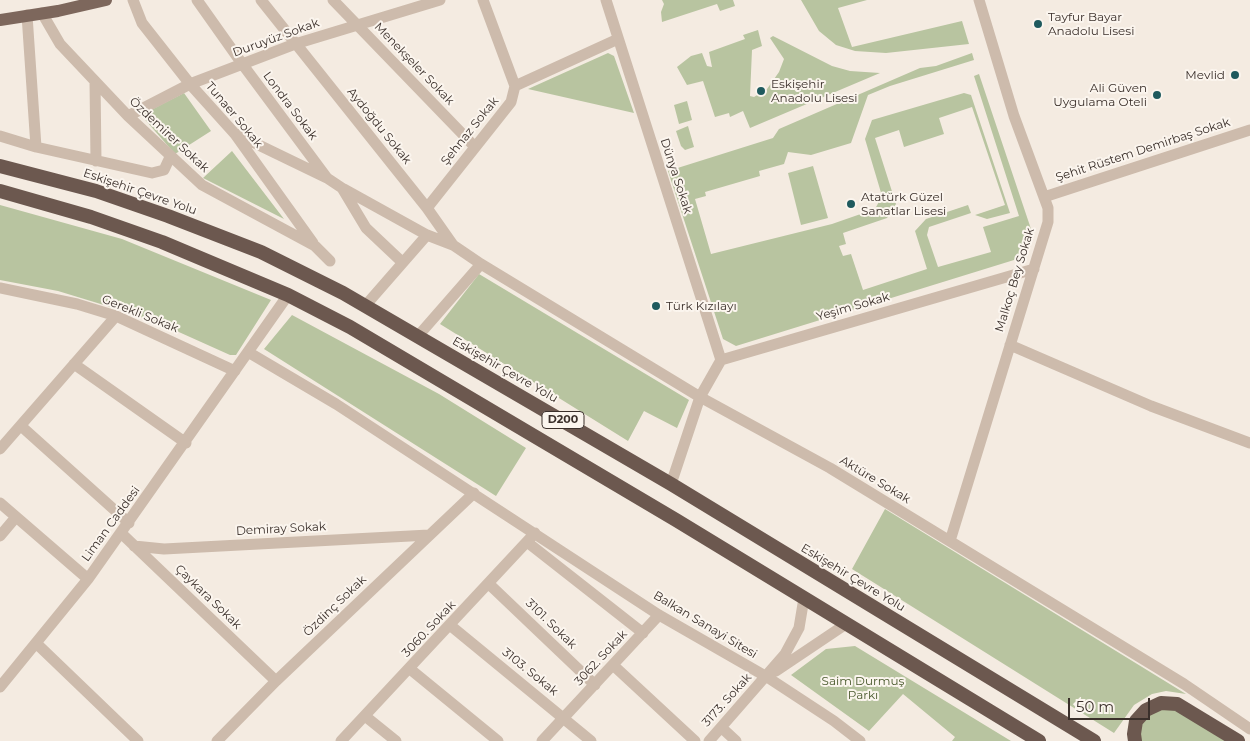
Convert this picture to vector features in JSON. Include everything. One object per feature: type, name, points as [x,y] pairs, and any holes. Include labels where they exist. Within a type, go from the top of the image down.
[{"type":"highway","name":"Eskişehir Çevre Yolu","points":[[0,166],[96,191],[168,216],[261,252],[365,306],[671,484],[1094,741]]},
{"type":"highway","name":"D200","points":[[0,191],[92,217],[162,242],[288,295],[350,327],[538,437],[1039,741]]},
{"type":"highway","points":[[1136,741],[1134,734],[1136,721],[1146,710],[1161,703],[1177,704],[1238,741]]},
{"type":"main road","points":[[0,20],[106,0]]},
{"type":"street","name":"Tunaer Sokak","points":[[133,0],[142,23],[190,84],[235,134],[315,246]]},
{"type":"street","name":"Londra Sokak","points":[[197,0],[328,178]]},
{"type":"street","name":"Aydoğdu Sokak","points":[[261,0],[427,208],[453,245],[481,264]]},
{"type":"street","name":"Menekşeler Sokak","points":[[333,0],[475,147]]},
{"type":"street","name":"Duruyüz Sokak","points":[[128,116],[190,84],[295,44],[440,0]]},
{"type":"street","points":[[483,0],[515,86],[618,40]]},
{"type":"street","name":"Dünya Sokak","points":[[606,0],[721,360]]},
{"type":"street","name":"Malkoç Bey Sokak","points":[[950,542],[1048,222],[1048,208],[1014,116],[979,0]]},
{"type":"street","name":"Özdemirer Sokak","points":[[42,13],[60,44],[128,116],[202,185],[315,246],[330,262]]},
{"type":"street","points":[[27,15],[36,147]]},
{"type":"street","points":[[95,81],[96,161]]},
{"type":"street","name":"Şehnaz Sokak","points":[[427,208],[511,102],[515,86]]},
{"type":"street","name":"Şehit Rüstem Demirbaş Sokak","points":[[1044,197],[1250,130]]},
{"type":"street","name":"Londra Sokak","points":[[235,134],[328,178],[342,188],[366,228],[402,262]]},
{"type":"street","points":[[0,136],[36,147],[152,174],[164,170],[170,157]]},
{"type":"street","points":[[342,188],[427,235],[453,245]]},
{"type":"street","points":[[365,306],[427,235]]},
{"type":"street","points":[[418,336],[481,264]]},
{"type":"street","name":"Aktüre Sokak","points":[[481,264],[700,397],[830,468],[1184,684],[1250,729]]},
{"type":"street","name":"Yeşim Sokak","points":[[721,360],[1034,269]]},
{"type":"street","name":"Gerekli Sokak","points":[[0,288],[76,304],[116,316],[235,371]]},
{"type":"street","name":"Liman Caddesi","points":[[0,687],[37,644],[88,579],[186,443],[288,295]]},
{"type":"street","points":[[0,449],[116,316]]},
{"type":"street","points":[[1010,344],[1146,403],[1250,443]]},
{"type":"street","points":[[248,352],[336,404],[474,493],[531,537],[643,633]]},
{"type":"street","points":[[671,484],[700,397],[721,360]]},
{"type":"street","points":[[74,364],[186,443]]},
{"type":"street","points":[[21,426],[128,523]]},
{"type":"street","name":"Özdinç Sokak","points":[[217,741],[276,681],[474,493]]},
{"type":"street","points":[[0,503],[88,579]]},
{"type":"street","points":[[0,536],[16,517]]},
{"type":"street","name":"Çaykara Sokak","points":[[121,533],[276,681]]},
{"type":"street","name":"Demiray Sokak","points":[[134,546],[192,548],[429,535]]},
{"type":"street","name":"3060. Sokak","points":[[341,741],[451,626],[531,537]]},
{"type":"street","name":"Balkan Sanayi Sitesi","points":[[531,537],[659,615],[767,677],[834,721],[860,741]]},
{"type":"street","name":"3101. Sokak","points":[[489,584],[595,685]]},
{"type":"street","name":"3173. Sokak","points":[[709,741],[767,677],[792,643],[798,628],[804,598]]},
{"type":"street","name":"3062. Sokak","points":[[542,741],[659,615]]},
{"type":"street","points":[[767,677],[846,624]]},
{"type":"street","name":"3103. Sokak","points":[[451,626],[591,741]]},
{"type":"street","points":[[37,644],[138,741]]},
{"type":"street","points":[[613,665],[695,741]]},
{"type":"street","points":[[410,669],[498,741]]},
{"type":"street","points":[[365,716],[396,741]]},
{"type":"street","points":[[722,728],[736,741]]},
{"type":"green space","points":[[662,0],[733,0],[735,6],[720,11],[717,4],[662,22],[661,12],[664,4]]},
{"type":"green space","points":[[801,0],[867,0],[838,8],[852,47],[962,21],[969,44],[886,53],[855,51],[836,45],[819,31]]},
{"type":"green space","points":[[758,30],[762,46],[752,50],[750,96],[754,97],[767,89],[779,72],[784,59],[770,38],[773,36],[832,66],[850,71],[880,73],[750,128],[743,111],[730,117],[729,113],[715,117],[703,81],[687,85],[677,67],[691,56],[702,53],[707,66],[712,67],[709,52],[745,39],[743,35]]},
{"type":"green space","points":[[608,53],[614,56],[634,113],[528,89]]},
{"type":"green space","points":[[972,53],[974,60],[890,86],[868,95],[851,143],[811,155],[788,152],[784,164],[759,171],[760,176],[705,192],[706,196],[695,199],[711,254],[832,224],[875,209],[882,196],[865,139],[872,120],[964,93],[971,95],[1010,213],[987,219],[975,215],[1005,205],[972,107],[939,118],[944,134],[904,147],[899,130],[875,138],[896,204],[887,218],[843,233],[846,244],[839,246],[843,256],[851,254],[863,290],[927,269],[915,231],[926,219],[968,205],[971,213],[929,227],[927,235],[938,267],[991,252],[983,227],[1019,216],[974,76],[979,74],[1031,229],[1022,251],[1014,260],[736,346],[723,339],[668,171],[773,138],[779,129],[920,68],[936,66]]},
{"type":"green space","points":[[184,93],[211,131],[175,154],[141,115]]},
{"type":"green space","points":[[687,101],[692,120],[679,124],[674,105]]},
{"type":"green space","points":[[688,126],[694,147],[685,150],[681,146],[676,131]]},
{"type":"green space","points":[[232,151],[284,219],[203,178]]},
{"type":"green space","points":[[813,166],[828,218],[801,225],[788,173]]},
{"type":"green space","points":[[0,205],[122,239],[271,300],[236,355],[230,355],[161,324],[117,309],[58,291],[0,280]]},
{"type":"green space","points":[[479,274],[689,400],[677,428],[644,411],[628,441],[440,324]]},
{"type":"green space","points":[[292,315],[439,394],[526,448],[496,496],[264,349]]},
{"type":"green space","points":[[885,509],[1186,694],[1166,691],[1152,694],[1134,705],[1114,733],[852,569]]},
{"type":"green space","name":"Saim Durmuş Parkı","points":[[855,646],[1011,741],[952,741],[955,737],[903,694],[869,731],[791,675],[826,649]]},
{"type":"green space","points":[[1164,706],[1177,707],[1226,741],[1138,741],[1139,722]]},
{"type":"place","name":"Tayfur Bayar Anadolu Lisesi","points":[[1038,24]]},
{"type":"place","name":"Mevlid","points":[[1235,75]]},
{"type":"place","name":"Eskişehir Anadolu Lisesi","points":[[761,91]]},
{"type":"place","name":"Ali Güven Uygulama Oteli","points":[[1157,95]]},
{"type":"place","name":"Atatürk Güzel Sanatlar Lisesi","points":[[851,204]]},
{"type":"place","name":"Türk Kızılayı","points":[[656,306]]}]
